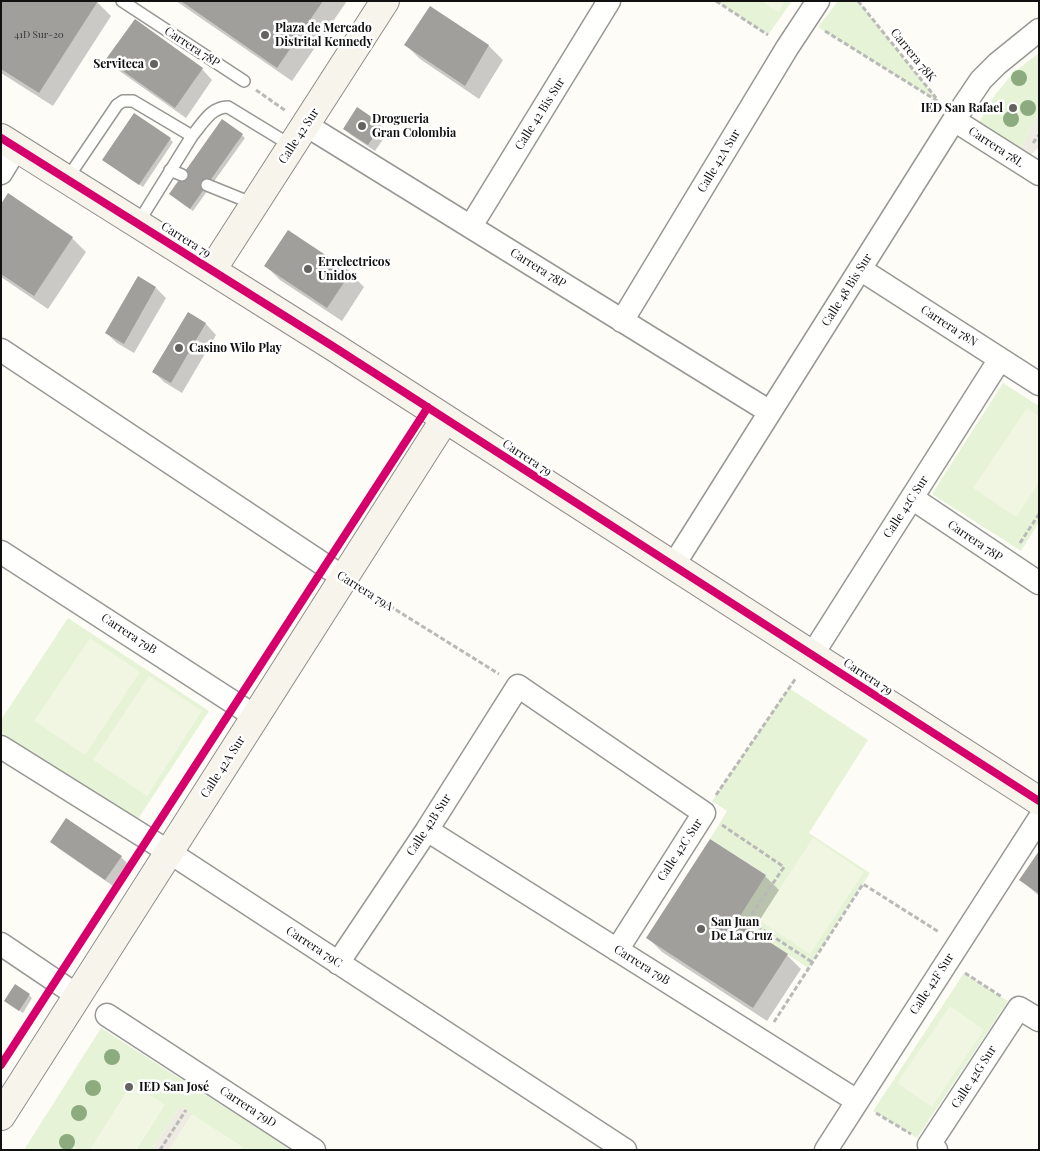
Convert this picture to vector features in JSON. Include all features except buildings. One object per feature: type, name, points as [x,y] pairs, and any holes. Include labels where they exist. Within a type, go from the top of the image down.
[{"type":"street","name":"Calle 42 Sur","points":[[212,270],[255,205],[295,127],[385,1]]},
{"type":"street","name":"Calle 42 Bis Sur","points":[[471,226],[609,1]]},
{"type":"street","name":"Calle 42A Sur","points":[[622,321],[812,10]]},
{"type":"street","name":"Calle 48 Bis Sur","points":[[673,566],[981,80],[996,64],[1039,30]]},
{"type":"street","name":"Carrera 78L","points":[[954,120],[1039,174]]},
{"type":"street","name":"Carrera 78P","points":[[295,127],[471,226],[770,412]]},
{"type":"street","name":"Carrera 79","points":[[9,143],[212,270],[1039,801]]},
{"type":"street","points":[[1,173],[9,143]]},
{"type":"street","name":"Carrera 78N","points":[[860,269],[1039,384]]},
{"type":"street","name":"Carrera 79A","points":[[1,350],[344,578]]},
{"type":"street","name":"Calle 42C Sur","points":[[812,655],[1000,359]]},
{"type":"street","name":"Calle 42A Sur","points":[[1,1116],[445,419]]},
{"type":"street","name":"Carrera 78P","points":[[912,498],[1039,583]]},
{"type":"street","name":"Carrera 79B","points":[[1,552],[256,717]]},
{"type":"street","points":[[518,686],[704,813]]},
{"type":"street","name":"Calle 42B Sur","points":[[338,963],[427,830],[518,686]]},
{"type":"street","name":"Carrera 79C","points":[[1,746],[169,852],[625,1150]]},
{"type":"street","name":"Calle 42C Sur","points":[[617,950],[704,813]]},
{"type":"street","name":"Calle 42F Sur","points":[[826,1150],[1039,819]]},
{"type":"street","name":"Carrera 79B","points":[[427,830],[857,1101]]},
{"type":"street","points":[[1,944],[78,996]]},
{"type":"street","points":[[1019,1008],[1039,1020]]},
{"type":"street","name":"Calle 42G Sur","points":[[932,1148],[1019,1008]]},
{"type":"street","name":"Carrera 79D","points":[[107,1015],[314,1150]]},
{"type":"lane","name":"Carrera 78P","points":[[122,1],[244,80]]},
{"type":"lane","points":[[67,179],[116,105],[123,101],[132,101],[192,136]]},
{"type":"lane","points":[[138,223],[192,136],[214,110],[220,107],[228,107],[295,127]]},
{"type":"lane","points":[[170,170],[182,175]]},
{"type":"lane","points":[[207,185],[255,205]]},
{"type":"path","points":[[716,1],[788,48]]},
{"type":"path","points":[[812,10],[939,102]]},
{"type":"path","points":[[244,80],[295,127]]},
{"type":"path","points":[[1008,562],[1039,514]]},
{"type":"path","points":[[704,813],[784,867],[748,920],[812,962]]},
{"type":"path","points":[[762,1041],[862,884],[953,953],[1019,1008]]},
{"type":"path","points":[[857,1101],[932,1148]]},
{"type":"path","points":[[160,1150],[186,1110]]},
{"type":"green space","points":[[716,1],[792,1],[768,35]]},
{"type":"green space","points":[[761,1],[785,1],[778,12]]},
{"type":"green space","points":[[838,1],[858,1],[939,102],[818,27]]},
{"type":"green space","name":"IED San Rafael","points":[[1039,53],[1039,111],[1021,149],[979,122],[995,95],[1014,72]]},
{"type":"green space","points":[[1003,383],[1039,406],[1039,522],[1021,551],[932,494]]},
{"type":"green space","points":[[1027,408],[1039,416],[1039,483],[1016,517],[973,488]]},
{"type":"green space","points":[[68,618],[209,711],[136,822],[1,733],[1,720]]},
{"type":"green space","points":[[90,638],[140,672],[85,755],[34,721]]},
{"type":"green space","points":[[149,676],[202,711],[147,796],[93,760]]},
{"type":"green space","points":[[789,688],[868,740],[809,833],[870,873],[808,968],[737,921],[766,875],[710,839],[727,811],[712,801]]},
{"type":"green space","points":[[813,838],[864,872],[810,954],[759,920]]},
{"type":"green space","points":[[964,973],[1008,1001],[917,1138],[873,1111]]},
{"type":"green space","points":[[950,1006],[984,1030],[932,1107],[897,1083]]},
{"type":"green space","name":"IED San José","points":[[101,1028],[287,1147],[286,1150],[240,1150],[242,1147],[180,1107],[152,1150],[136,1150],[164,1105],[132,1084],[90,1150],[24,1150]]},
{"type":"green space","points":[[132,1084],[164,1104],[136,1150],[90,1150]]},
{"type":"green space","points":[[192,1114],[242,1147],[240,1150],[169,1150]]},
{"type":"shaded area","points":[[1039,111],[1039,147],[1031,155],[1021,149]]},
{"type":"shaded area","points":[[180,1107],[192,1114],[169,1150],[152,1150]]},
{"type":"cycle path","points":[[1,138],[334,347],[1039,801]]},
{"type":"cycle path","points":[[1,1065],[428,407]]},
{"type":"place","name":"Plaza de Mercado Distrital Kennedy","points":[[265,35]]},
{"type":"place","name":"Serviteca","points":[[154,64]]},
{"type":"place","name":"IED San Rafael","points":[[1013,108]]},
{"type":"place","name":"Drogueria Gran Colombia","points":[[362,126]]},
{"type":"place","name":"Errelectricos Unidos","points":[[308,269]]},
{"type":"place","name":"Casino Wilo Play","points":[[179,348]]},
{"type":"place","name":"San Juan De La Cruz","points":[[701,929]]},
{"type":"place","name":"IED San José","points":[[129,1087]]}]
